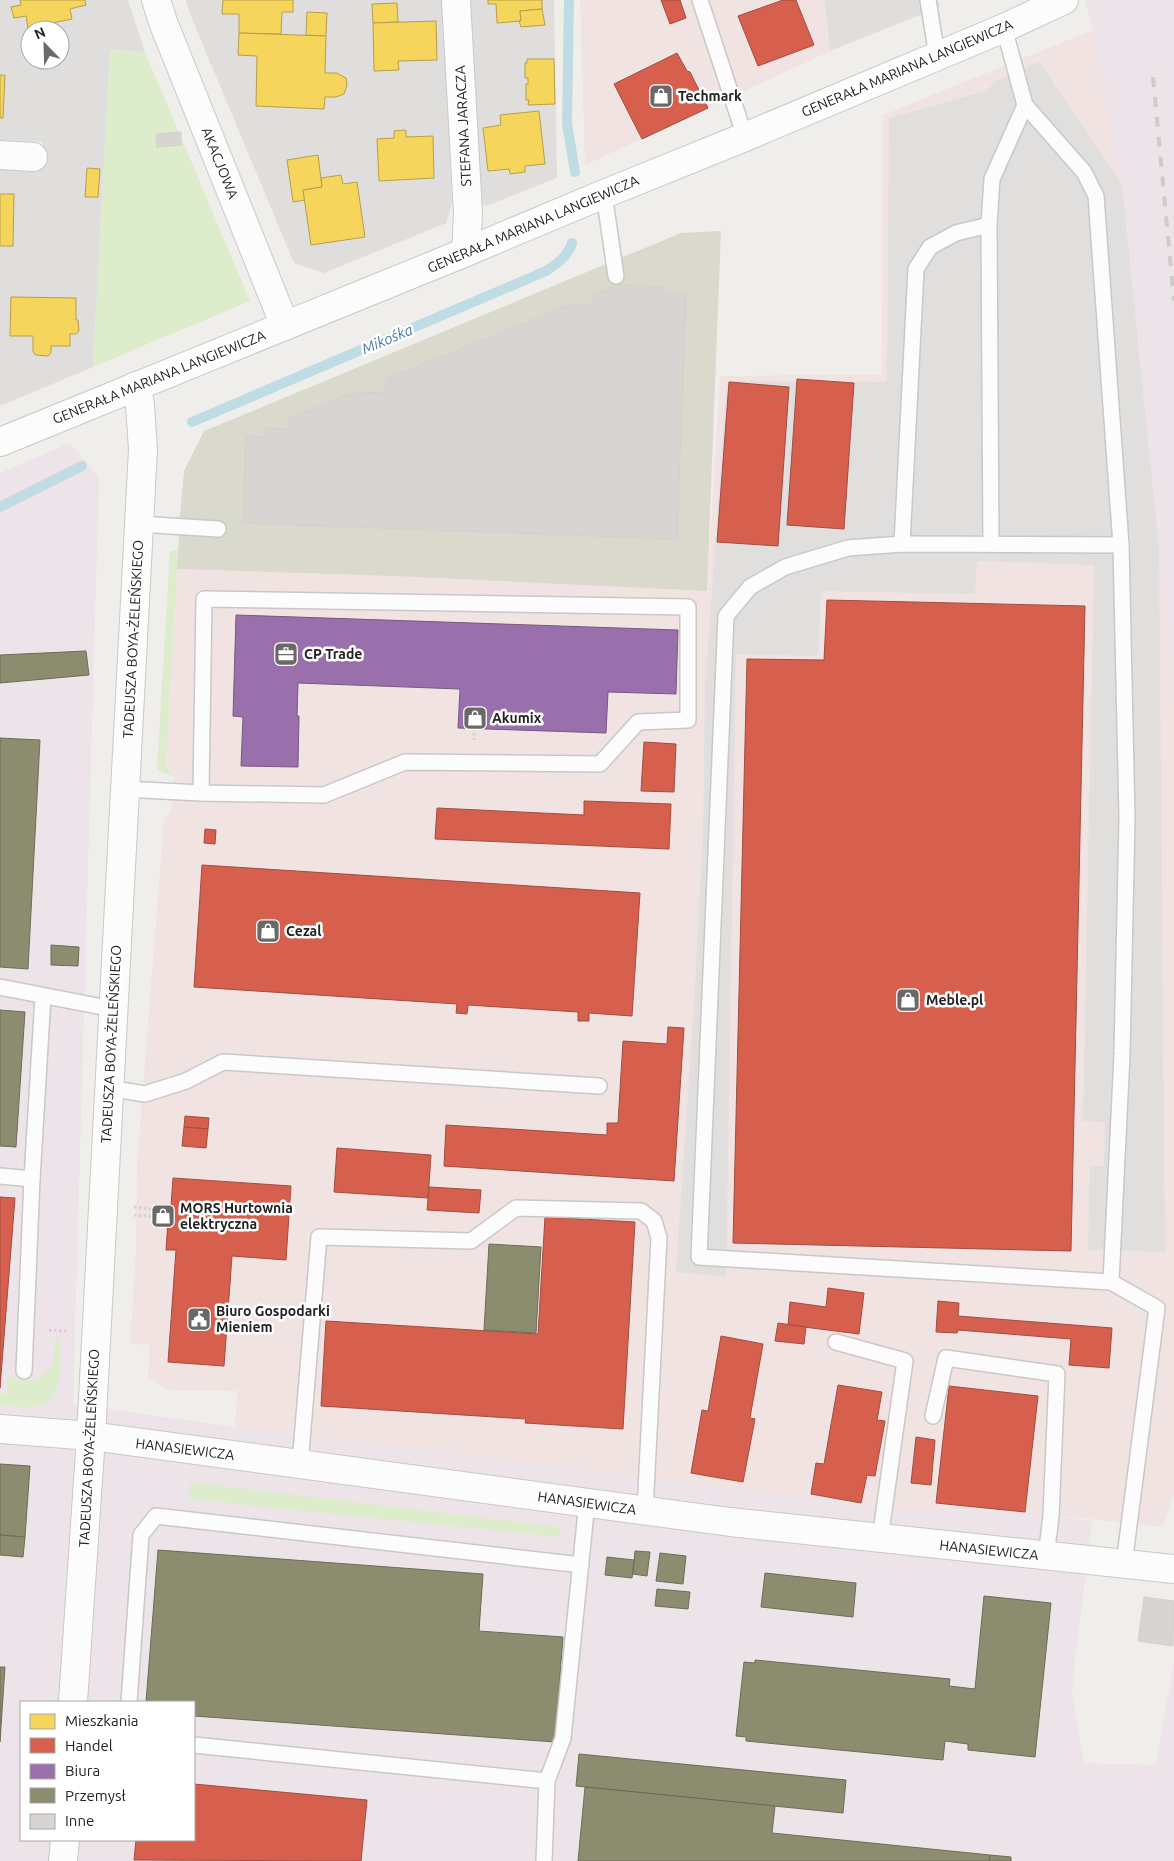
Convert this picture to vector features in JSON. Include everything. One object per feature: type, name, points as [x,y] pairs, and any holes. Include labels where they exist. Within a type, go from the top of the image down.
[{"type":"street","name":"AKACJOWA","points":[[156,0],[163,22],[285,326]]},
{"type":"street","name":"STEFANA JARACZA","points":[[456,0],[468,213],[466,252]]},
{"type":"street","name":"GENERAŁA MARIANA LANGIEWICZA","points":[[0,442],[466,252],[938,56],[1004,28],[1036,6],[1064,0]]},
{"type":"street","points":[[0,156],[33,157]]},
{"type":"street","name":"TADEUSZA BOYA-ŻELEŃSKIEGO","points":[[74,1701],[91,1436],[143,449],[140,405],[136,386]]},
{"type":"street","name":"HANASIEWICZA","points":[[0,1429],[91,1436],[645,1510],[880,1539],[1174,1569]]},
{"type":"street","points":[[63,1861],[65,1841]]},
{"type":"lane","points":[[700,0],[745,137]]},
{"type":"lane","points":[[928,0],[938,56]]},
{"type":"lane","points":[[1004,28],[1025,105],[1084,172],[1096,196],[1121,545],[1127,817],[1122,1054],[1111,1282]]},
{"type":"lane","points":[[991,544],[989,225],[992,179],[1025,105]]},
{"type":"lane","points":[[604,194],[616,276]]},
{"type":"lane","points":[[902,544],[916,269],[930,247],[956,233],[989,225]]},
{"type":"lane","points":[[139,524],[218,530]]},
{"type":"lane","points":[[1121,545],[902,544],[848,548],[785,567],[750,587],[726,616],[699,1257],[1111,1282],[1157,1308],[1124,1564]]},
{"type":"lane","points":[[124,789],[201,793],[324,795],[405,762],[600,764],[638,722],[688,720],[688,607],[204,599],[201,793]]},
{"type":"lane","points":[[0,987],[113,1009]]},
{"type":"lane","points":[[24,1371],[32,1179],[43,996]]},
{"type":"lane","points":[[108,1088],[145,1094],[186,1081],[223,1062],[599,1086]]},
{"type":"lane","points":[[0,1176],[32,1179]]},
{"type":"lane","points":[[300,1464],[319,1237],[471,1241],[516,1208],[641,1211],[654,1221],[659,1238],[645,1510]]},
{"type":"lane","points":[[836,1342],[905,1361],[880,1539]]},
{"type":"lane","points":[[933,1416],[946,1358],[1057,1374],[1051,1516],[1046,1557]]},
{"type":"lane","points":[[544,1861],[547,1781],[563,1738],[587,1502]]},
{"type":"lane","points":[[129,1701],[141,1535],[156,1516],[581,1564]]},
{"type":"lane","points":[[195,1745],[547,1781]]},
{"type":"path","points":[[131,1207],[158,1210]]},
{"type":"path","points":[[130,1215],[158,1217]]},
{"type":"shaded area","points":[[0,0],[128,0],[145,52],[110,50],[93,367],[0,406],[0,165],[41,167],[43,142],[0,140]]},
{"type":"shaded area","points":[[186,0],[443,0],[452,204],[446,223],[324,273],[294,263],[190,14]]},
{"type":"shaded area","points":[[468,0],[554,0],[557,178],[486,206],[479,201]]},
{"type":"shaded area","points":[[580,0],[824,0],[830,51],[585,165]]},
{"type":"shaded area","points":[[824,0],[938,0],[940,7],[830,51]]},
{"type":"shaded area","points":[[1085,0],[1174,0],[1174,695],[1122,184],[1093,30]]},
{"type":"shaded area","points":[[1093,30],[1122,184],[1174,695],[1174,1495],[1162,1527],[1025,1512],[901,1509],[235,1427],[237,1391],[168,1390],[148,1376],[150,1345],[130,1344],[136,1251],[137,1165],[164,818],[171,811],[174,778],[166,765],[177,569],[393,576],[707,591],[720,376],[882,374],[883,115]]},
{"type":"shaded area","points":[[1039,62],[1122,184],[1159,548],[1165,1252],[1088,1250],[1090,1166],[1104,1166],[1105,1122],[1083,1121],[1094,565],[977,561],[975,594],[821,591],[818,656],[736,654],[726,1277],[676,1272],[694,1005],[703,827],[705,689],[727,381],[887,382],[889,118],[986,91],[997,80]]},
{"type":"shaded area","points":[[721,231],[707,591],[393,576],[177,569],[184,471],[204,431],[681,233]]},
{"type":"shaded area","points":[[70,443],[99,478],[73,1404],[235,1427],[901,1509],[1025,1512],[1092,1521],[1072,1689],[1084,1763],[1156,1765],[1174,1661],[1174,1861],[0,1861],[0,473]]},
{"type":"green space","points":[[110,50],[145,52],[250,301],[93,367]]},
{"type":"green space","points":[[178,549],[166,765],[173,776],[157,769],[170,551]]},
{"type":"green space","points":[[60,1338],[59,1381],[51,1399],[43,1404],[31,1407],[0,1405],[0,1394],[7,1394],[8,1377],[36,1380],[53,1365],[55,1339]]},
{"type":"green space","points":[[190,1482],[560,1527],[559,1537],[188,1499]]},
{"type":"building: Mieszkania","points":[[20,0],[85,0],[86,5],[70,9],[72,19],[27,20],[26,16],[14,18],[11,7],[21,5]]},
{"type":"building: Mieszkania","points":[[223,0],[293,0],[293,12],[282,12],[281,34],[239,33],[239,14],[222,14]]},
{"type":"building: Mieszkania","points":[[488,0],[542,0],[542,9],[520,11],[521,21],[497,23],[496,4],[488,4]]},
{"type":"building: Mieszkania","points":[[397,3],[398,22],[373,23],[372,4]]},
{"type":"building: Mieszkania","points":[[542,9],[545,25],[521,27],[519,21],[521,21],[520,11]]},
{"type":"building: Mieszkania","points":[[307,12],[327,13],[326,36],[306,35]]},
{"type":"building: Mieszkania","points":[[436,21],[437,60],[398,61],[399,70],[374,71],[373,23]]},
{"type":"building: Mieszkania","points":[[239,33],[326,36],[325,73],[337,73],[346,78],[347,85],[344,94],[336,97],[325,97],[324,109],[256,106],[257,56],[238,55]]},
{"type":"building: Mieszkania","points":[[527,59],[554,59],[555,104],[528,105],[529,100],[526,100],[526,84],[528,84],[528,78],[525,78],[525,63],[527,63]]},
{"type":"building: Mieszkania","points":[[0,75],[5,75],[3,118],[0,118]]},
{"type":"building: Mieszkania","points":[[539,111],[545,164],[525,166],[525,172],[510,174],[509,169],[488,171],[483,128],[501,125],[500,115]]},
{"type":"building: Mieszkania","points":[[406,130],[406,137],[433,136],[434,178],[379,181],[377,139],[394,138],[394,131]]},
{"type":"building: Mieszkania","points":[[318,155],[322,187],[303,190],[305,200],[293,202],[287,160]]},
{"type":"building: Mieszkania","points":[[87,168],[100,169],[98,197],[85,197]]},
{"type":"building: Mieszkania","points":[[341,175],[343,184],[357,182],[365,237],[311,245],[303,190],[322,187],[321,178]]},
{"type":"building: Mieszkania","points":[[0,194],[14,194],[13,246],[0,246]]},
{"type":"building: Mieszkania","points":[[11,297],[76,298],[76,320],[78,320],[79,331],[76,334],[70,334],[70,346],[51,346],[51,353],[48,356],[36,355],[33,352],[33,336],[10,336]]},
{"type":"building: Handel","points":[[661,0],[680,0],[686,18],[670,24]]},
{"type":"building: Handel","name":"Techmark","points":[[783,0],[796,0],[814,45],[758,66],[738,16]]},
{"type":"building: Handel","name":"Techmark","points":[[677,53],[687,71],[690,72],[708,108],[642,139],[614,84]]},
{"type":"building: Handel","points":[[797,379],[854,383],[844,529],[787,525]]},
{"type":"building: Handel","points":[[729,382],[789,387],[778,546],[717,542]]},
{"type":"building: Handel","name":"Meble.pl","points":[[827,600],[1085,606],[1071,1251],[733,1243],[747,659],[824,660]]},
{"type":"building: Handel","points":[[644,742],[676,744],[674,792],[641,791]]},
{"type":"building: Handel","points":[[584,801],[671,804],[669,849],[435,839],[437,808],[584,815]]},
{"type":"building: Handel","points":[[205,829],[216,830],[215,844],[204,843]]},
{"type":"building: Handel","points":[[202,865],[640,893],[632,1016],[589,1013],[589,1021],[578,1021],[578,1012],[468,1005],[467,1014],[456,1013],[457,1004],[194,987]]},
{"type":"building: Handel","points":[[668,1027],[684,1028],[674,1181],[444,1166],[446,1125],[607,1135],[607,1123],[618,1123],[623,1041],[667,1044]]},
{"type":"building: Handel","points":[[185,1116],[209,1118],[208,1129],[184,1127]]},
{"type":"building: Handel","points":[[184,1127],[208,1129],[206,1148],[182,1146]]},
{"type":"building: Handel","points":[[337,1148],[431,1155],[428,1198],[334,1192]]},
{"type":"building: Handel","points":[[173,1178],[291,1186],[286,1260],[232,1256],[224,1366],[168,1362],[176,1250],[166,1250],[168,1221],[157,1221],[159,1205],[171,1206]]},
{"type":"building: Handel","points":[[429,1187],[481,1190],[479,1213],[427,1210]]},
{"type":"building: Handel","points":[[0,1197],[15,1198],[0,1388]]},
{"type":"building: Handel","points":[[545,1217],[635,1222],[623,1429],[525,1423],[526,1419],[321,1406],[326,1321],[538,1334]]},
{"type":"building: Handel","points":[[828,1288],[864,1293],[859,1334],[788,1325],[790,1302],[826,1307]]},
{"type":"building: Handel","points":[[938,1301],[959,1303],[958,1316],[1112,1328],[1109,1368],[1069,1365],[1071,1339],[958,1330],[957,1333],[936,1332]]},
{"type":"building: Handel","points":[[778,1323],[806,1327],[804,1344],[775,1341]]},
{"type":"building: Handel","points":[[721,1336],[763,1344],[750,1418],[755,1419],[743,1482],[691,1473],[702,1410],[708,1411]]},
{"type":"building: Handel","points":[[838,1385],[882,1392],[877,1420],[885,1421],[875,1476],[867,1475],[861,1503],[811,1494],[816,1463],[824,1464]]},
{"type":"building: Handel","points":[[949,1386],[1038,1396],[1025,1512],[936,1503]]},
{"type":"building: Handel","points":[[916,1437],[935,1440],[931,1485],[911,1483]]},
{"type":"building: Handel","points":[[195,1784],[367,1800],[361,1861],[134,1860],[136,1841],[195,1841]]},
{"type":"building: Biura","points":[[236,615],[678,630],[676,694],[608,692],[606,733],[458,728],[460,689],[298,683],[298,767],[241,766],[243,717],[233,716]]},
{"type":"building: Przemysł","points":[[86,651],[89,675],[0,683],[0,655]]},
{"type":"building: Przemysł","points":[[0,738],[40,740],[28,969],[0,967]]},
{"type":"building: Przemysł","points":[[51,945],[79,947],[78,966],[51,965]]},
{"type":"building: Przemysł","points":[[0,1010],[25,1012],[16,1147],[0,1146]]},
{"type":"building: Przemysł","points":[[489,1244],[541,1247],[536,1333],[484,1330]]},
{"type":"building: Przemysł","points":[[0,1464],[30,1466],[25,1537],[0,1535]]},
{"type":"building: Przemysł","points":[[0,1535],[25,1537],[23,1557],[0,1555]]},
{"type":"building: Przemysł","points":[[158,1550],[483,1574],[479,1631],[563,1637],[555,1742],[195,1716],[195,1701],[146,1701]]},
{"type":"building: Przemysł","points":[[635,1551],[650,1552],[647,1576],[633,1574]]},
{"type":"building: Przemysł","points":[[660,1553],[686,1556],[683,1584],[656,1581]]},
{"type":"building: Przemysł","points":[[607,1557],[634,1560],[632,1578],[605,1575]]},
{"type":"building: Przemysł","points":[[765,1573],[856,1583],[853,1617],[761,1607]]},
{"type":"building: Przemysł","points":[[657,1589],[690,1592],[688,1609],[655,1606]]},
{"type":"building: Przemysł","points":[[984,1596],[1051,1603],[1035,1757],[968,1750],[968,1744],[945,1741],[943,1760],[746,1741],[746,1737],[736,1736],[744,1662],[755,1663],[755,1660],[950,1679],[949,1686],[975,1689]]},
{"type":"building: Przemysł","points":[[0,1667],[5,1667],[0,1742]]},
{"type":"building: Przemysł","points":[[579,1754],[846,1780],[843,1813],[576,1786]]},
{"type":"building: Przemysł","points":[[585,1787],[775,1806],[772,1833],[990,1855],[989,1861],[578,1861]]},
{"type":"building: Przemysł","points":[[990,1855],[1011,1857],[1011,1861],[989,1861]]},
{"type":"building: Inne","points":[[181,132],[181,145],[157,147],[156,134]]},
{"type":"building: Inne","points":[[617,285],[663,287],[663,294],[686,294],[677,539],[243,523],[246,436],[265,437],[264,429],[267,428],[288,429],[288,419],[355,392],[386,393],[386,379],[571,304],[594,304],[594,295]]},
{"type":"building: Inne","points":[[1144,1597],[1174,1601],[1173,1646],[1138,1641]]},
{"type":"waterway","name":"Mikośka","points":[[569,0],[567,124],[575,172]]},
{"type":"waterway","name":"Mikośka","points":[[192,422],[546,271],[565,256],[572,243]]},
{"type":"waterway","name":"Mikośka","points":[[0,507],[82,466]]},
{"type":"railway","points":[[1153,77],[1174,301]]},
{"type":"place","name":"Techmark","points":[[661,96]]},
{"type":"place","name":"CP Trade","points":[[286,654]]},
{"type":"place","name":"Akumix","points":[[475,718]]},
{"type":"place","name":"Cezal","points":[[268,931]]},
{"type":"place","name":"Meble.pl","points":[[908,1000]]},
{"type":"place","name":"MORS Hurtownia elektryczna","points":[[163,1216]]},
{"type":"place","name":"Biuro Gospodarki Mieniem","points":[[199,1319]]}]
